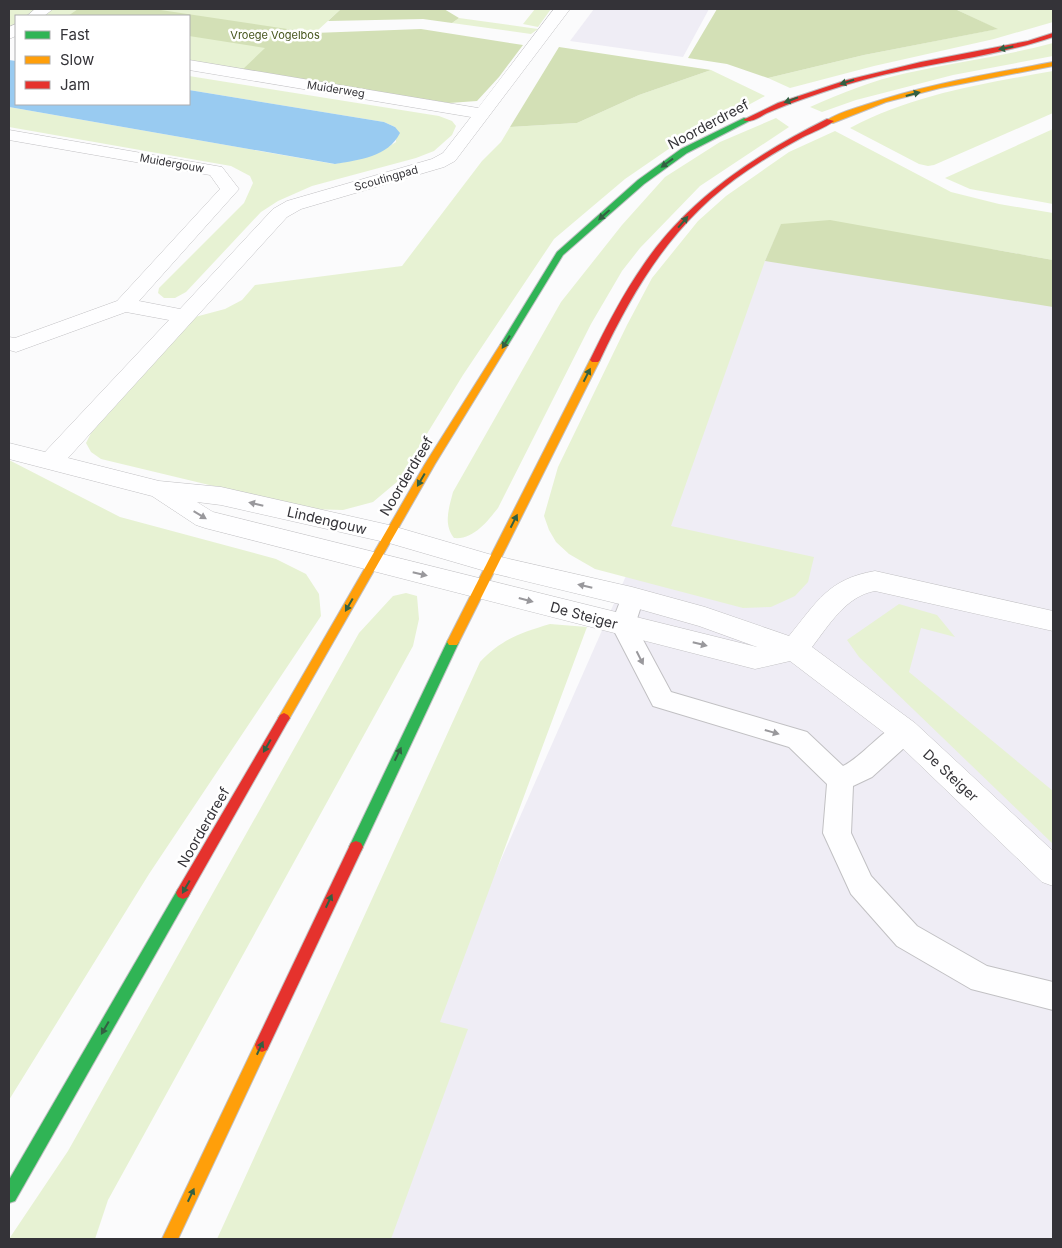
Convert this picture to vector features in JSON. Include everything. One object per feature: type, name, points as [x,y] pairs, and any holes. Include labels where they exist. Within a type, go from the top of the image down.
[{"type":"main road","name":"Noorderdreef","points":[[9,1194],[389,534],[560,254],[641,182],[684,151],[772,107],[864,76],[1029,43],[1053,35]]},
{"type":"main road","points":[[170,1239],[393,765],[479,588],[630,291],[651,259],[692,211],[718,188],[812,129],[850,114],[954,83],[1053,64]]},
{"type":"street","name":"Scoutingpad","points":[[184,316],[280,213],[294,205],[438,163],[449,157],[562,9]]},
{"type":"street","name":"Muiderweg","points":[[190,65],[483,114]]},
{"type":"street","name":"Muidergouw","points":[[9,135],[216,171],[230,189],[124,305]]},
{"type":"street","points":[[12,344],[124,305],[184,316]]},
{"type":"street","points":[[52,460],[184,316]]},
{"type":"street","name":"Lindengouw","points":[[9,450],[159,489],[221,496],[389,534],[492,564]]},
{"type":"street","name":"Lindengouw","points":[[159,489],[205,519],[373,563]]},
{"type":"street","name":"De Steiger","points":[[373,563],[755,658],[794,649]]},
{"type":"street","name":"De Steiger","points":[[492,564],[632,597],[746,630],[794,649],[905,732],[1053,872]]},
{"type":"street","points":[[794,649],[838,596],[858,584],[874,581],[1053,621]]},
{"type":"lane","points":[[632,597],[623,625],[662,699],[798,740],[840,780],[838,834],[861,885],[907,936],[982,979],[1053,996]]},
{"type":"lane","points":[[840,780],[864,769],[905,732]]},
{"type":"shaded area","points":[[594,9],[709,9],[683,57],[570,41]]},
{"type":"shaded area","points":[[781,224],[1053,272],[1053,1239],[334,1239]]},
{"type":"green space","name":"Vroege Vogelbos","points":[[9,9],[341,9],[283,62],[241,71],[190,62],[190,15],[15,15],[15,33],[9,32]]},
{"type":"green space","points":[[78,9],[154,9],[314,33],[421,29],[523,45],[499,77],[477,101],[449,103],[241,71],[265,48],[190,36],[190,15],[69,15]]},
{"type":"green space","points":[[341,9],[444,9],[459,18],[452,23],[423,19],[328,21]]},
{"type":"green space","points":[[535,9],[551,9],[538,27],[523,24]]},
{"type":"green space","points":[[717,9],[955,9],[998,29],[864,55],[768,78],[727,64],[688,58]]},
{"type":"green space","points":[[955,9],[1053,9],[1053,22],[994,39],[874,66],[790,88],[768,78],[864,55],[997,29]]},
{"type":"green space","points":[[459,18],[538,29],[531,34],[452,23]]},
{"type":"green space","points":[[1053,43],[1053,56],[953,75],[856,100],[822,112],[810,107],[882,79]]},
{"type":"green space","points":[[559,47],[711,70],[639,95],[577,123],[510,127]]},
{"type":"green space","points":[[711,70],[765,96],[673,146],[625,179],[554,239],[463,375],[398,481],[373,502],[343,510],[309,509],[101,459],[91,452],[86,443],[91,433],[195,317],[225,309],[242,300],[255,285],[402,266],[482,161],[501,142],[510,127],[577,123],[639,95]]},
{"type":"green space","points":[[1053,71],[1053,113],[934,165],[919,164],[850,128],[874,116],[924,98]]},
{"type":"green space","points":[[190,76],[439,116],[452,121],[456,126],[452,135],[434,151],[416,158],[312,186],[278,201],[261,212],[186,292],[175,298],[164,298],[158,293],[159,288],[244,203],[253,183],[250,176],[231,166],[9,127],[9,107],[334,164],[366,157],[396,142],[395,127],[384,122],[190,90]]},
{"type":"green space","points":[[776,118],[789,127],[700,186],[640,248],[622,271],[591,324],[498,508],[479,529],[467,536],[454,538],[448,522],[453,492],[561,302],[622,225],[665,177],[720,142]]},
{"type":"green space","points":[[1053,129],[1053,204],[970,189],[945,178]]},
{"type":"green space","points":[[835,131],[951,192],[999,204],[1053,213],[1053,260],[997,250],[781,225],[765,261],[671,526],[814,557],[808,582],[795,596],[771,607],[743,608],[595,569],[569,554],[556,542],[544,516],[558,467],[652,278],[698,221],[726,196],[789,152]]},
{"type":"green space","points":[[830,220],[1053,260],[1053,307],[765,261],[781,224]]},
{"type":"green space","points":[[9,460],[120,517],[276,559],[306,574],[319,594],[321,616],[149,874],[9,1100]]},
{"type":"green space","points":[[406,593],[417,596],[419,619],[413,646],[108,1200],[95,1239],[9,1239],[68,1151],[359,633],[393,596]]},
{"type":"green space","points":[[899,604],[937,615],[955,637],[921,628],[909,672],[1053,791],[1053,844],[859,657],[847,640]]},
{"type":"green space","points":[[550,624],[587,627],[440,1022],[468,1029],[391,1239],[217,1239],[480,662],[504,642],[530,630]]},
{"type":"water","points":[[9,60],[15,61],[15,105],[190,105],[190,90],[384,122],[395,127],[400,133],[388,147],[372,156],[335,164],[9,107]]},
{"type":"traffic: fast","points":[[504,345],[560,254],[641,182],[684,151],[747,120]]},
{"type":"traffic: fast","points":[[356,847],[453,642]]},
{"type":"traffic: fast","points":[[9,1195],[183,893]]},
{"type":"traffic: slow","points":[[830,121],[857,110],[912,93],[1053,64]]},
{"type":"traffic: slow","points":[[284,718],[430,464],[504,345]]},
{"type":"traffic: slow","points":[[453,642],[595,360]]},
{"type":"traffic: slow","points":[[170,1239],[262,1045]]},
{"type":"traffic: jam","points":[[747,120],[780,105],[850,81],[921,64],[1029,43],[1053,35]]},
{"type":"traffic: jam","points":[[595,360],[630,292],[648,264],[668,237],[691,213],[743,170],[800,135],[830,121]]},
{"type":"traffic: jam","points":[[183,893],[284,718]]},
{"type":"traffic: jam","points":[[262,1045],[356,847]]}]
